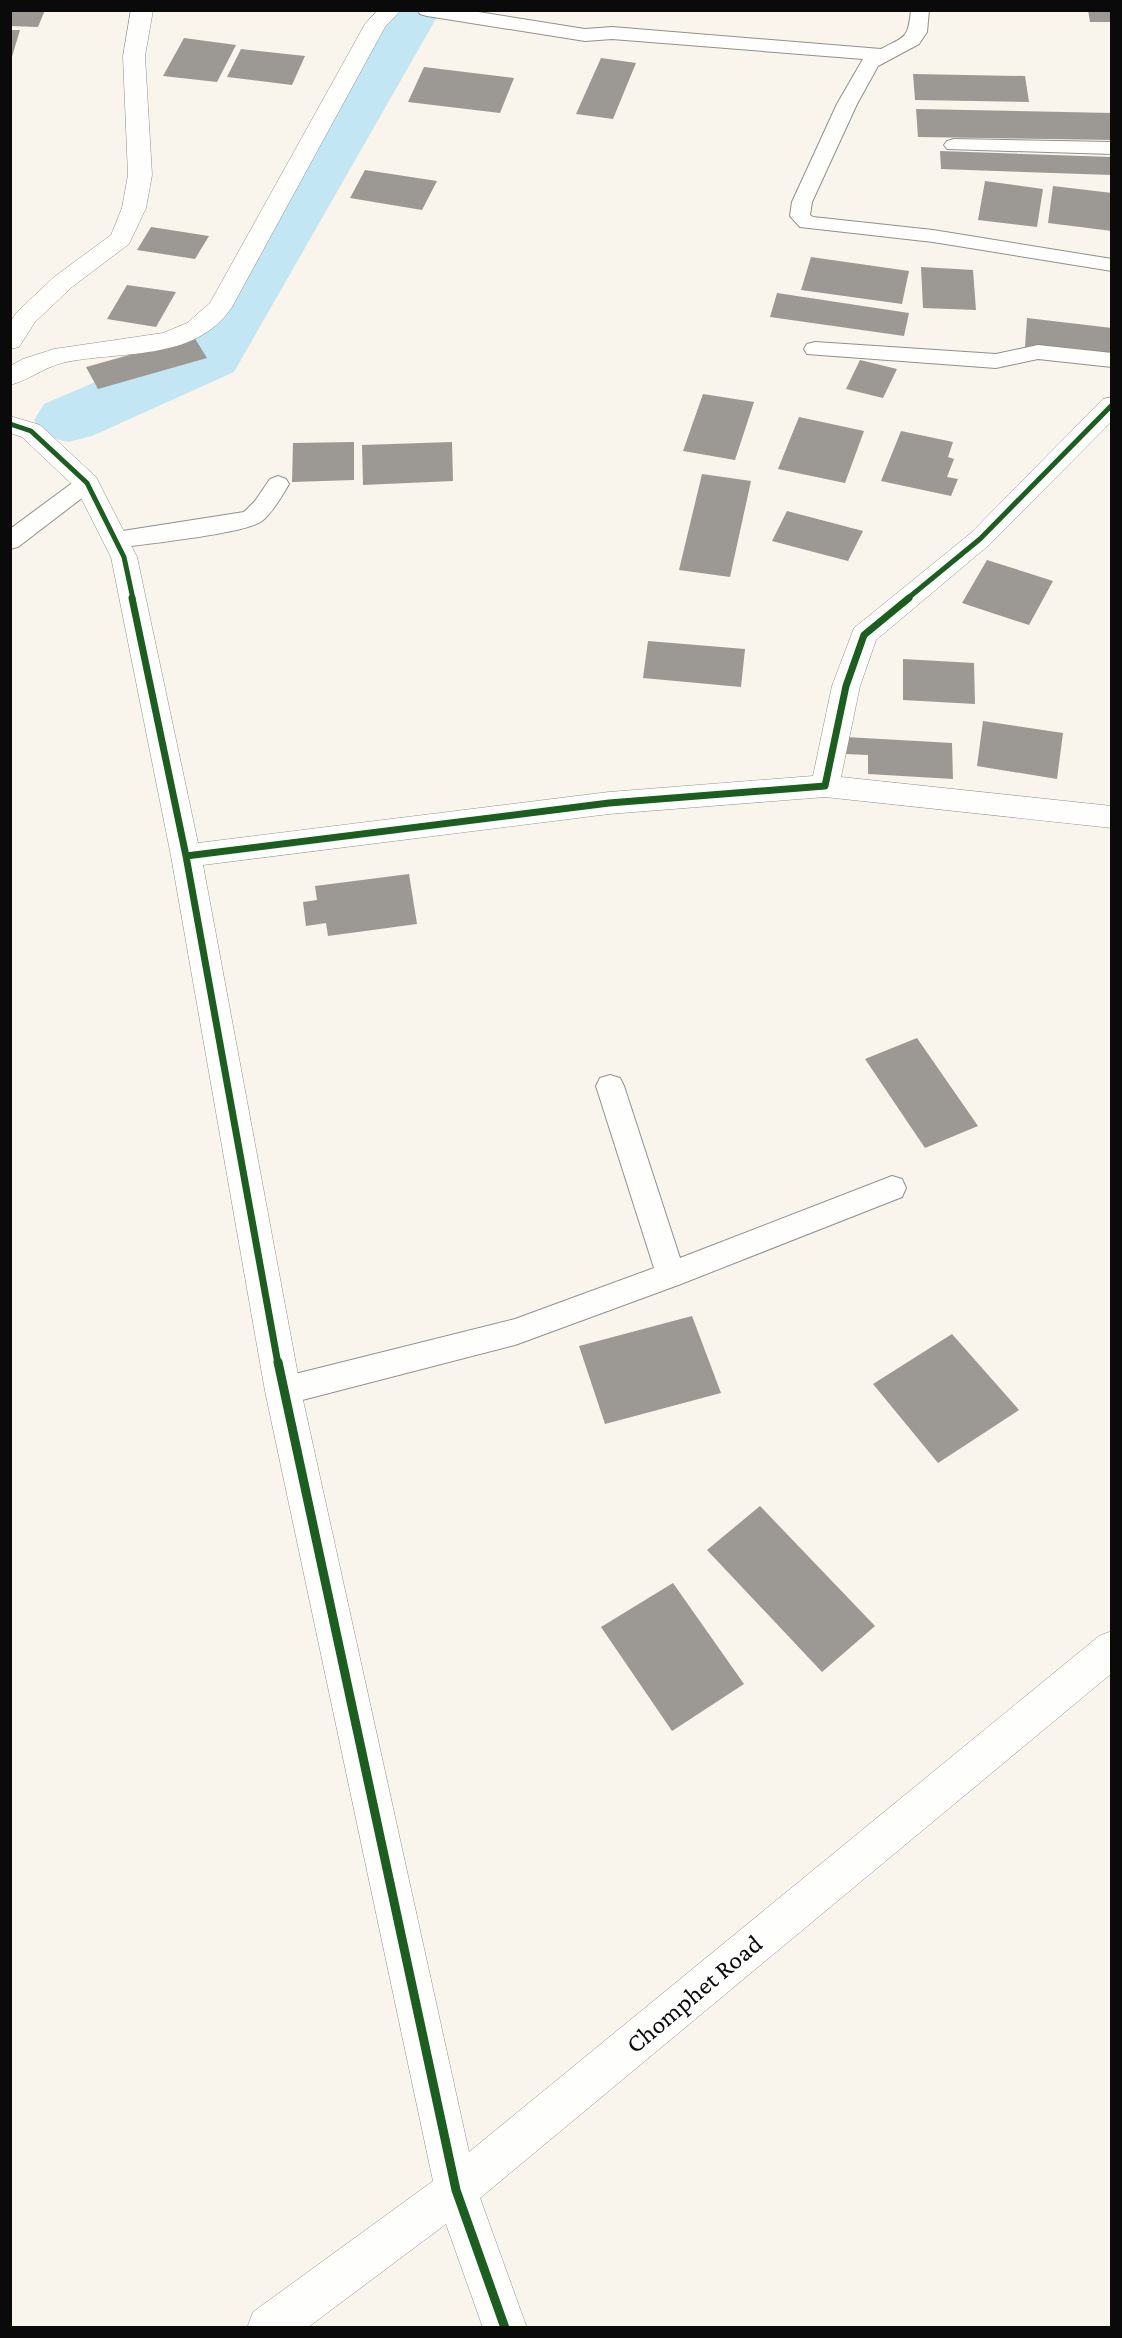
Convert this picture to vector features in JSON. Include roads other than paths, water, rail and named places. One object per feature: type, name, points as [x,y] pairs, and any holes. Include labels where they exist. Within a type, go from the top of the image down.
[{"type":"street","points":[[10,341],[26,317],[63,282],[121,239],[134,208],[140,175],[134,56],[142,10]]},
{"type":"street","points":[[10,377],[44,358],[144,345],[171,339],[194,330],[208,319],[220,307],[376,24],[391,10]]},
{"type":"street","points":[[825,786],[846,686],[864,635],[980,539],[1112,405]]},
{"type":"street","points":[[10,424],[31,431],[87,483],[124,557],[186,856],[283,1391],[456,2190],[505,2328]]},
{"type":"street","points":[[186,856],[609,803],[825,786],[1112,817]]},
{"type":"street","name":"Chomphet Road","points":[[268,2328],[456,2190],[1112,1649]]},
{"type":"lane","points":[[920,10],[918,32],[912,40],[870,62],[847,104],[802,202],[800,216],[807,223],[933,236],[1112,265]]},
{"type":"lane","points":[[431,11],[585,35],[612,33],[885,55]]},
{"type":"lane","points":[[954,145],[1112,148]]},
{"type":"lane","points":[[815,349],[996,361],[1038,352],[1112,360]]},
{"type":"lane","points":[[10,541],[87,483]]},
{"type":"lane","points":[[116,540],[231,524],[252,517],[263,506],[278,484]]},
{"type":"lane","points":[[610,1086],[671,1275]]},
{"type":"lane","points":[[283,1391],[515,1332],[671,1275],[892,1188]]},
{"type":"waterway","points":[[68,420],[211,357],[413,10]]}]
